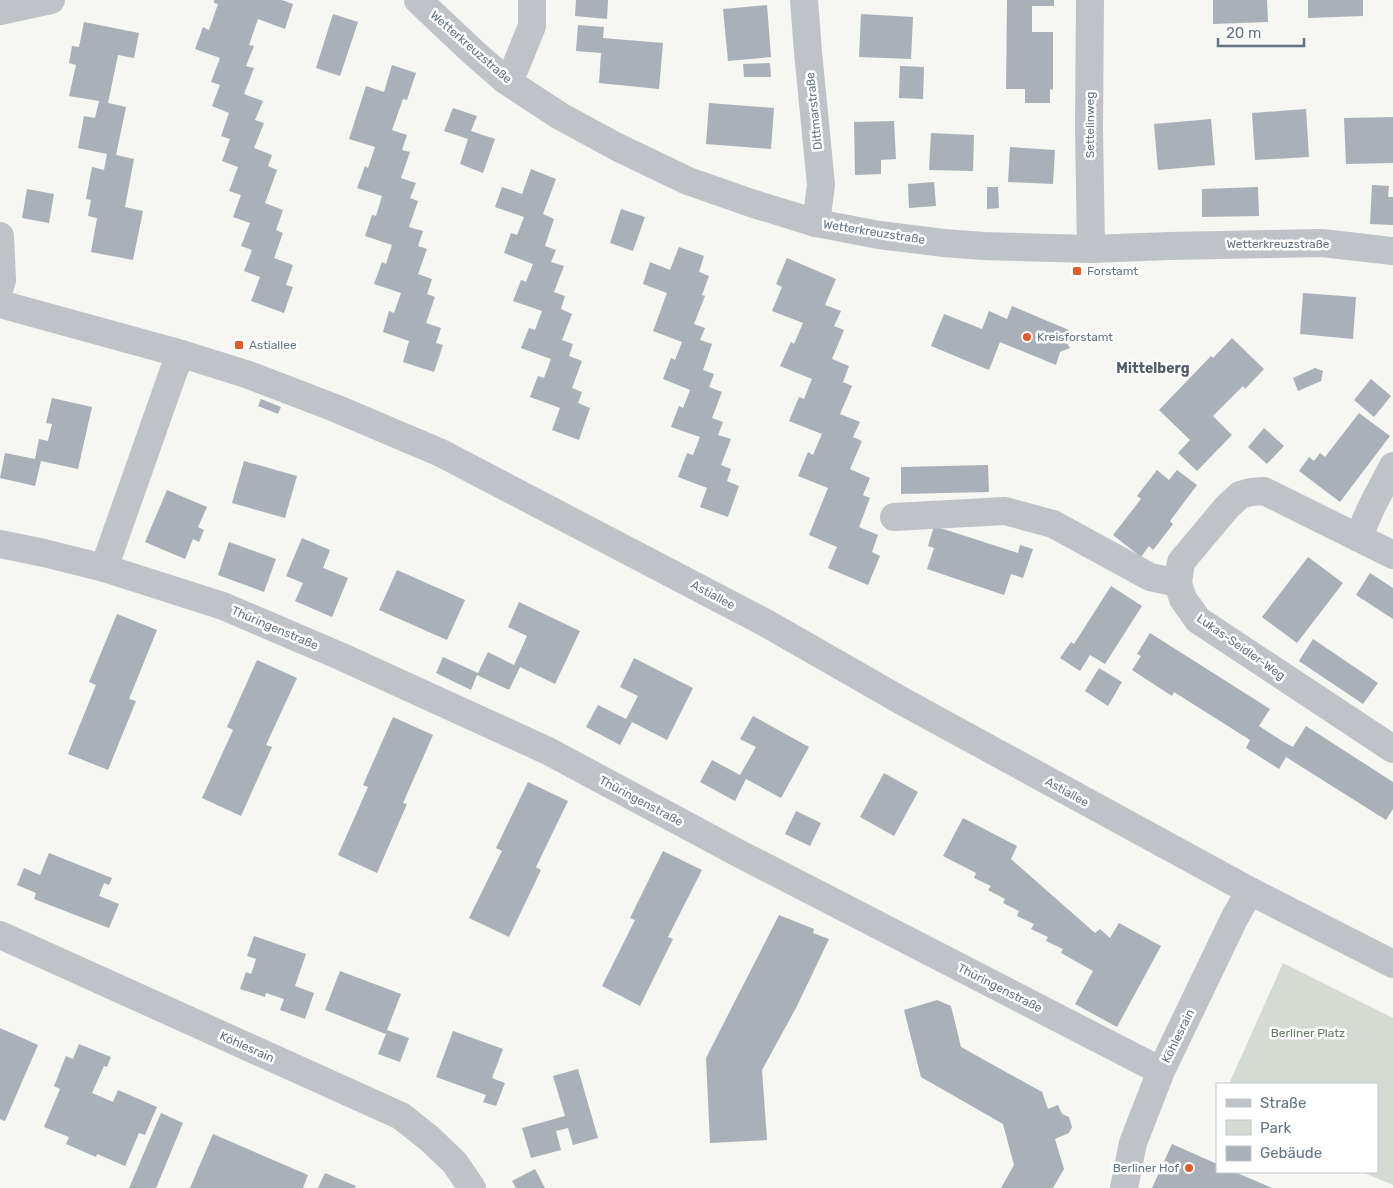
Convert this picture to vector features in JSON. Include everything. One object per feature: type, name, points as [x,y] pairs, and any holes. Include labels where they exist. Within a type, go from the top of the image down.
[{"type":"street","points":[[0,11],[51,0]]},
{"type":"street","name":"Wetterkreuzstraße","points":[[418,0],[505,80],[560,116],[617,147],[688,181],[751,203],[816,222],[879,235],[944,243],[1091,249],[1322,243],[1393,251]]},
{"type":"street","points":[[505,80],[515,68],[532,26],[532,0]]},
{"type":"street","name":"Dittmarstraße","points":[[804,0],[821,184],[816,222]]},
{"type":"street","name":"Settelinweg","points":[[1090,0],[1089,128],[1091,249]]},
{"type":"street","points":[[0,236],[2,272],[0,287]]},
{"type":"street","name":"Astiallee","points":[[0,304],[182,354],[246,374],[326,404],[441,453],[764,622],[902,701],[1250,891],[1393,964]]},
{"type":"street","points":[[104,568],[174,370],[182,354]]},
{"type":"street","points":[[1358,538],[1393,466]]},
{"type":"street","points":[[894,517],[1005,511],[1053,524],[1150,577],[1178,583],[1181,562],[1227,506],[1240,495],[1264,491],[1393,555]]},
{"type":"street","name":"Thüringenstraße","points":[[0,544],[104,568],[223,606],[340,656],[548,751],[738,853],[1161,1071]]},
{"type":"street","name":"Lukas-Seidler-Weg","points":[[1178,583],[1183,599],[1198,620],[1393,749]]},
{"type":"street","name":"Köhlesrain","points":[[1124,1188],[1133,1143],[1161,1071],[1235,917],[1250,891]]},
{"type":"street","name":"Köhlesrain","points":[[0,935],[401,1116],[430,1138],[455,1163],[472,1188]]},
{"type":"green space","name":"Berliner Platz","points":[[1283,963],[1393,1018],[1393,1185],[1364,1173],[1378,1173],[1378,1083],[1229,1083]]},
{"type":"building","points":[[214,0],[282,0],[293,4],[285,29],[258,19],[249,45],[254,46],[246,66],[254,68],[244,94],[263,101],[255,120],[264,123],[254,148],[272,155],[268,166],[277,170],[265,203],[283,210],[276,230],[283,233],[274,258],[293,265],[286,285],[293,287],[284,313],[251,301],[260,277],[244,271],[252,250],[241,246],[250,223],[233,217],[241,195],[229,191],[238,167],[222,161],[230,139],[221,136],[229,113],[212,106],[220,85],[211,82],[220,58],[195,49],[203,27],[209,30],[218,4],[214,3]]},
{"type":"building","points":[[576,0],[608,0],[607,19],[575,16]]},
{"type":"building","points":[[1007,0],[1054,0],[1054,6],[1032,6],[1032,32],[1053,32],[1053,90],[1050,89],[1050,103],[1025,103],[1025,89],[1006,89]]},
{"type":"building","points":[[1213,0],[1267,0],[1268,22],[1213,24]]},
{"type":"building","points":[[1308,0],[1363,0],[1363,16],[1308,18]]},
{"type":"building","points":[[767,5],[771,57],[728,61],[723,9]]},
{"type":"building","points":[[333,14],[358,22],[340,76],[316,68]]},
{"type":"building","points":[[861,14],[913,17],[911,59],[859,57]]},
{"type":"building","points":[[84,22],[139,33],[134,58],[118,55],[108,103],[126,107],[116,155],[134,159],[125,207],[143,211],[133,260],[91,252],[97,218],[88,216],[91,200],[86,199],[92,167],[104,170],[107,154],[78,148],[84,116],[95,118],[99,101],[69,96],[76,65],[69,63],[72,46],[79,47]]},
{"type":"building","points":[[578,25],[604,27],[603,38],[663,43],[659,89],[599,83],[601,53],[576,51]]},
{"type":"building","points":[[770,63],[771,77],[744,77],[743,64]]},
{"type":"building","points":[[392,65],[416,73],[407,100],[403,99],[392,130],[407,135],[402,150],[410,152],[401,178],[416,183],[410,198],[418,201],[409,227],[423,231],[418,246],[427,249],[418,274],[432,279],[427,294],[435,297],[426,323],[441,328],[436,343],[443,345],[434,372],[403,362],[409,341],[383,332],[389,311],[394,313],[401,293],[374,284],[382,262],[386,264],[392,245],[365,236],[372,215],[376,216],[382,196],[357,188],[365,166],[368,168],[375,147],[349,139],[366,86],[384,92]]},
{"type":"building","points":[[900,66],[924,67],[923,99],[899,98]]},
{"type":"building","points":[[709,103],[774,108],[771,149],[706,144]]},
{"type":"building","points":[[453,108],[477,116],[471,131],[495,139],[483,173],[460,164],[468,139],[444,131]]},
{"type":"building","points":[[1306,109],[1309,157],[1255,160],[1252,113]]},
{"type":"building","points":[[1393,117],[1393,163],[1346,164],[1344,118]]},
{"type":"building","points":[[1211,119],[1215,165],[1158,170],[1154,124]]},
{"type":"building","points":[[894,121],[896,159],[881,160],[881,174],[855,175],[854,122]]},
{"type":"building","points":[[931,133],[974,135],[973,171],[929,170]]},
{"type":"building","points":[[1010,147],[1055,150],[1053,184],[1008,182]]},
{"type":"building","points":[[531,169],[556,179],[543,214],[554,219],[545,246],[556,250],[551,262],[564,266],[554,292],[565,296],[561,309],[572,314],[562,340],[573,344],[569,356],[582,361],[572,388],[582,392],[578,403],[590,408],[579,440],[552,430],[560,408],[530,397],[538,376],[544,378],[551,359],[521,348],[529,328],[535,330],[542,311],[513,301],[521,280],[526,282],[533,264],[504,253],[511,233],[517,235],[524,217],[495,207],[502,187],[522,194]]},
{"type":"building","points":[[934,182],[936,206],[909,208],[908,184]]},
{"type":"building","points":[[1372,185],[1389,186],[1388,197],[1393,197],[1393,225],[1370,224]]},
{"type":"building","points":[[987,187],[998,187],[999,208],[987,209]]},
{"type":"building","points":[[1258,187],[1259,216],[1202,217],[1202,189]]},
{"type":"building","points":[[27,189],[54,194],[49,223],[22,218]]},
{"type":"building","points":[[621,209],[645,217],[633,251],[610,243]]},
{"type":"building","points":[[679,247],[704,256],[699,272],[709,276],[702,295],[705,296],[694,324],[705,328],[700,340],[712,344],[703,370],[714,374],[709,387],[722,392],[712,418],[723,422],[718,435],[731,439],[721,465],[731,469],[727,481],[739,486],[728,517],[700,507],[707,488],[678,477],[687,453],[693,455],[700,437],[671,427],[679,406],[683,408],[690,390],[663,379],[671,358],[675,360],[682,342],[653,331],[667,293],[643,284],[650,262],[670,270]]},
{"type":"building","points":[[787,258],[836,279],[825,305],[841,311],[834,326],[844,330],[832,359],[849,366],[843,382],[852,386],[840,414],[860,422],[853,437],[862,441],[850,469],[870,478],[863,495],[870,498],[859,527],[878,535],[872,552],[880,556],[868,585],[828,568],[837,547],[809,535],[828,488],[798,476],[808,452],[813,455],[822,434],[789,421],[799,397],[804,399],[812,379],[780,366],[791,342],[794,344],[803,323],[772,311],[782,287],[776,284]]},
{"type":"building","points":[[1303,293],[1356,297],[1353,339],[1300,334]]},
{"type":"building","points":[[1012,306],[1069,330],[1065,340],[1070,348],[1060,352],[1056,365],[1000,342],[989,370],[931,346],[944,314],[982,329],[989,311],[1007,319]]},
{"type":"building","points":[[1232,338],[1264,369],[1245,389],[1243,386],[1213,416],[1232,435],[1197,471],[1178,453],[1190,440],[1159,410],[1211,356],[1213,358]]},
{"type":"building","points":[[1315,368],[1323,371],[1321,381],[1298,391],[1293,378]]},
{"type":"building","points":[[1371,379],[1391,396],[1374,417],[1354,400]]},
{"type":"building","points":[[52,398],[92,407],[78,469],[41,461],[35,486],[0,478],[5,453],[35,459],[39,439],[48,441],[52,424],[46,423]]},
{"type":"building","points":[[261,399],[281,407],[278,414],[258,406]]},
{"type":"building","points":[[1359,413],[1390,436],[1340,502],[1299,471],[1309,457],[1314,461],[1320,453],[1325,457]]},
{"type":"building","points":[[1264,428],[1284,446],[1267,464],[1248,447]]},
{"type":"building","points":[[244,461],[297,476],[285,518],[232,503]]},
{"type":"building","points":[[988,465],[989,492],[901,494],[901,467]]},
{"type":"building","points":[[1157,470],[1169,480],[1177,470],[1197,485],[1170,521],[1173,524],[1153,550],[1149,546],[1141,557],[1113,535],[1141,499],[1137,496]]},
{"type":"building","points":[[167,490],[207,507],[198,527],[204,530],[199,542],[193,539],[185,559],[145,542]]},
{"type":"building","points":[[934,526],[1018,553],[1020,545],[1033,549],[1023,578],[1011,574],[1004,595],[927,569],[934,548],[928,546]]},
{"type":"building","points":[[302,538],[330,550],[323,568],[348,578],[332,617],[295,601],[303,583],[286,576]]},
{"type":"building","points":[[229,542],[276,559],[264,592],[218,575]]},
{"type":"building","points":[[1308,557],[1343,583],[1297,643],[1262,617]]},
{"type":"building","points":[[397,570],[465,600],[447,640],[379,610]]},
{"type":"building","points":[[1370,573],[1393,588],[1393,619],[1356,595]]},
{"type":"building","points":[[1111,586],[1142,606],[1105,664],[1090,655],[1080,671],[1060,658],[1071,642],[1074,644]]},
{"type":"building","points":[[519,602],[580,631],[555,684],[520,667],[509,690],[477,675],[471,690],[436,673],[443,657],[478,673],[488,652],[514,665],[527,636],[508,627]]},
{"type":"building","points":[[117,614],[157,630],[129,699],[136,701],[108,770],[68,754],[96,685],[89,682]]},
{"type":"building","points":[[1150,633],[1270,709],[1259,726],[1282,741],[1293,747],[1306,726],[1393,782],[1393,809],[1386,820],[1286,757],[1279,769],[1246,748],[1250,740],[1174,692],[1172,696],[1132,670],[1141,656],[1137,654]]},
{"type":"building","points":[[1313,639],[1378,683],[1363,704],[1299,661]]},
{"type":"building","points":[[634,658],[693,688],[667,740],[632,722],[620,745],[586,727],[598,705],[626,719],[638,696],[620,687]]},
{"type":"building","points":[[257,660],[297,678],[266,745],[272,747],[241,816],[202,798],[233,730],[227,727]]},
{"type":"building","points":[[1099,668],[1122,682],[1108,706],[1085,691]]},
{"type":"building","points":[[753,716],[809,747],[781,798],[746,779],[735,801],[700,782],[712,760],[740,775],[756,747],[740,739]]},
{"type":"building","points":[[393,717],[433,735],[403,803],[407,804],[377,873],[338,855],[368,787],[363,785]]},
{"type":"building","points":[[884,773],[918,792],[894,836],[860,817]]},
{"type":"building","points":[[528,782],[568,801],[536,867],[541,870],[509,937],[469,918],[502,851],[496,848]]},
{"type":"building","points":[[796,811],[821,823],[810,846],[785,834]]},
{"type":"building","points":[[963,818],[1017,846],[1011,859],[1095,933],[1100,929],[1110,938],[1119,923],[1161,946],[1117,1027],[1075,1004],[1093,971],[1061,953],[1063,949],[1046,941],[1048,937],[1031,929],[1034,924],[1017,916],[1019,911],[1003,903],[1005,899],[988,890],[991,886],[974,878],[976,873],[943,856]]},
{"type":"building","points":[[663,851],[702,870],[668,937],[673,939],[640,1006],[602,986],[635,920],[630,918]]},
{"type":"building","points":[[49,853],[112,878],[109,885],[104,883],[99,896],[119,904],[109,928],[34,899],[36,893],[17,885],[24,868],[40,875]]},
{"type":"building","points":[[779,915],[814,929],[813,933],[829,939],[796,1008],[762,1070],[767,1140],[710,1143],[706,1058]]},
{"type":"building","points":[[254,936],[306,954],[295,986],[314,993],[305,1019],[280,1010],[284,999],[266,993],[265,997],[240,989],[246,972],[251,974],[256,959],[247,956]]},
{"type":"building","points":[[340,971],[401,994],[387,1030],[409,1038],[400,1062],[378,1054],[386,1034],[325,1010]]},
{"type":"building","points":[[937,1000],[951,1006],[961,1047],[1042,1092],[1048,1109],[1058,1105],[1062,1114],[1069,1117],[1072,1127],[1069,1133],[1055,1139],[1064,1169],[1053,1188],[1001,1188],[1014,1165],[1003,1124],[921,1077],[904,1010]]},
{"type":"building","points":[[0,1028],[38,1045],[5,1121],[0,1119]]},
{"type":"building","points":[[453,1031],[503,1049],[492,1078],[505,1083],[496,1106],[483,1102],[486,1095],[436,1077]]},
{"type":"building","points":[[79,1044],[111,1057],[107,1067],[104,1066],[92,1093],[113,1102],[118,1090],[157,1107],[145,1135],[139,1133],[125,1166],[97,1154],[96,1157],[66,1144],[69,1137],[44,1127],[60,1089],[54,1086],[66,1056],[73,1059]]},
{"type":"building","points":[[578,1069],[598,1138],[573,1145],[568,1128],[556,1131],[561,1150],[531,1158],[522,1128],[565,1116],[553,1076]]},
{"type":"building","points":[[161,1113],[183,1123],[156,1188],[129,1188]]},
{"type":"building","points":[[213,1134],[308,1175],[303,1188],[190,1188]]},
{"type":"building","name":"Berliner Hof","points":[[1172,1144],[1216,1164],[1216,1173],[1237,1173],[1272,1188],[1152,1188]]},
{"type":"building","points":[[535,1169],[545,1188],[516,1188],[512,1181]]},
{"type":"building","points":[[325,1173],[356,1186],[355,1188],[318,1188]]},
{"type":"place","name":"Forstamt","points":[[1077,271]]},
{"type":"place","name":"Kreisforstamt","points":[[1027,337]]},
{"type":"place","name":"Astiallee","points":[[239,345]]},
{"type":"place","name":"Berliner Hof","points":[[1189,1168]]},
{"type":"district","name":"Mittelberg","points":[[1153,368]]}]
